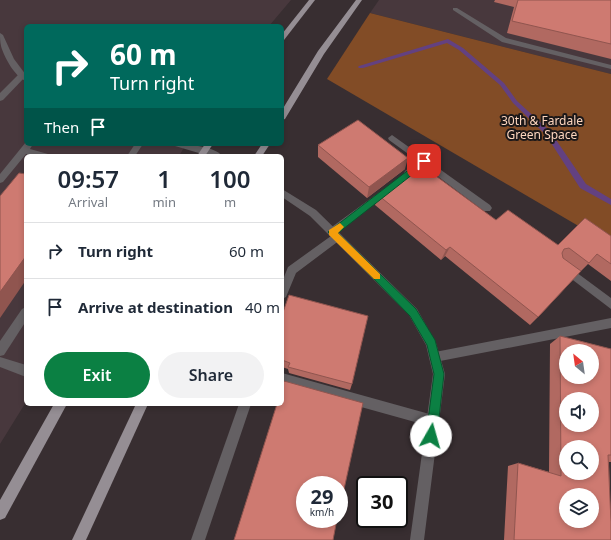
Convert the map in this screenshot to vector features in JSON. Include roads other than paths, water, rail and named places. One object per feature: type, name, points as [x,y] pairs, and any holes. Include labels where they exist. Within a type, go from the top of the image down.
[{"type":"main road","points":[[284,36],[312,0]]},
{"type":"main road","points":[[284,114],[321,53],[359,0]]},
{"type":"main road","points":[[0,513],[60,406]]},
{"type":"main road","points":[[79,540],[141,406]]},
{"type":"street","points":[[455,9],[504,40],[611,67]]},
{"type":"street","points":[[0,35],[5,50],[17,70],[24,78],[0,98]]},
{"type":"street","points":[[392,138],[487,208]]},
{"type":"street","points":[[187,146],[205,150]]},
{"type":"street","points":[[0,180],[27,147],[41,154]]},
{"type":"street","points":[[284,289],[292,270],[424,161]]},
{"type":"street","points":[[284,193],[313,213],[413,312],[431,344],[439,374],[418,540]]},
{"type":"street","points":[[559,263],[611,304]]},
{"type":"street","points":[[0,351],[24,315]]},
{"type":"street","points":[[434,357],[611,322]]},
{"type":"street","points":[[0,362],[24,370]]},
{"type":"street","points":[[284,380],[433,421]]},
{"type":"street","points":[[198,540],[244,406]]},
{"type":"waterway","points":[[361,67],[448,41],[461,49],[502,84],[515,102],[548,133],[583,186],[611,202]]},
{"type":"park label","name":"30th & Fardale Green Space","points":[[542,127]]}]
